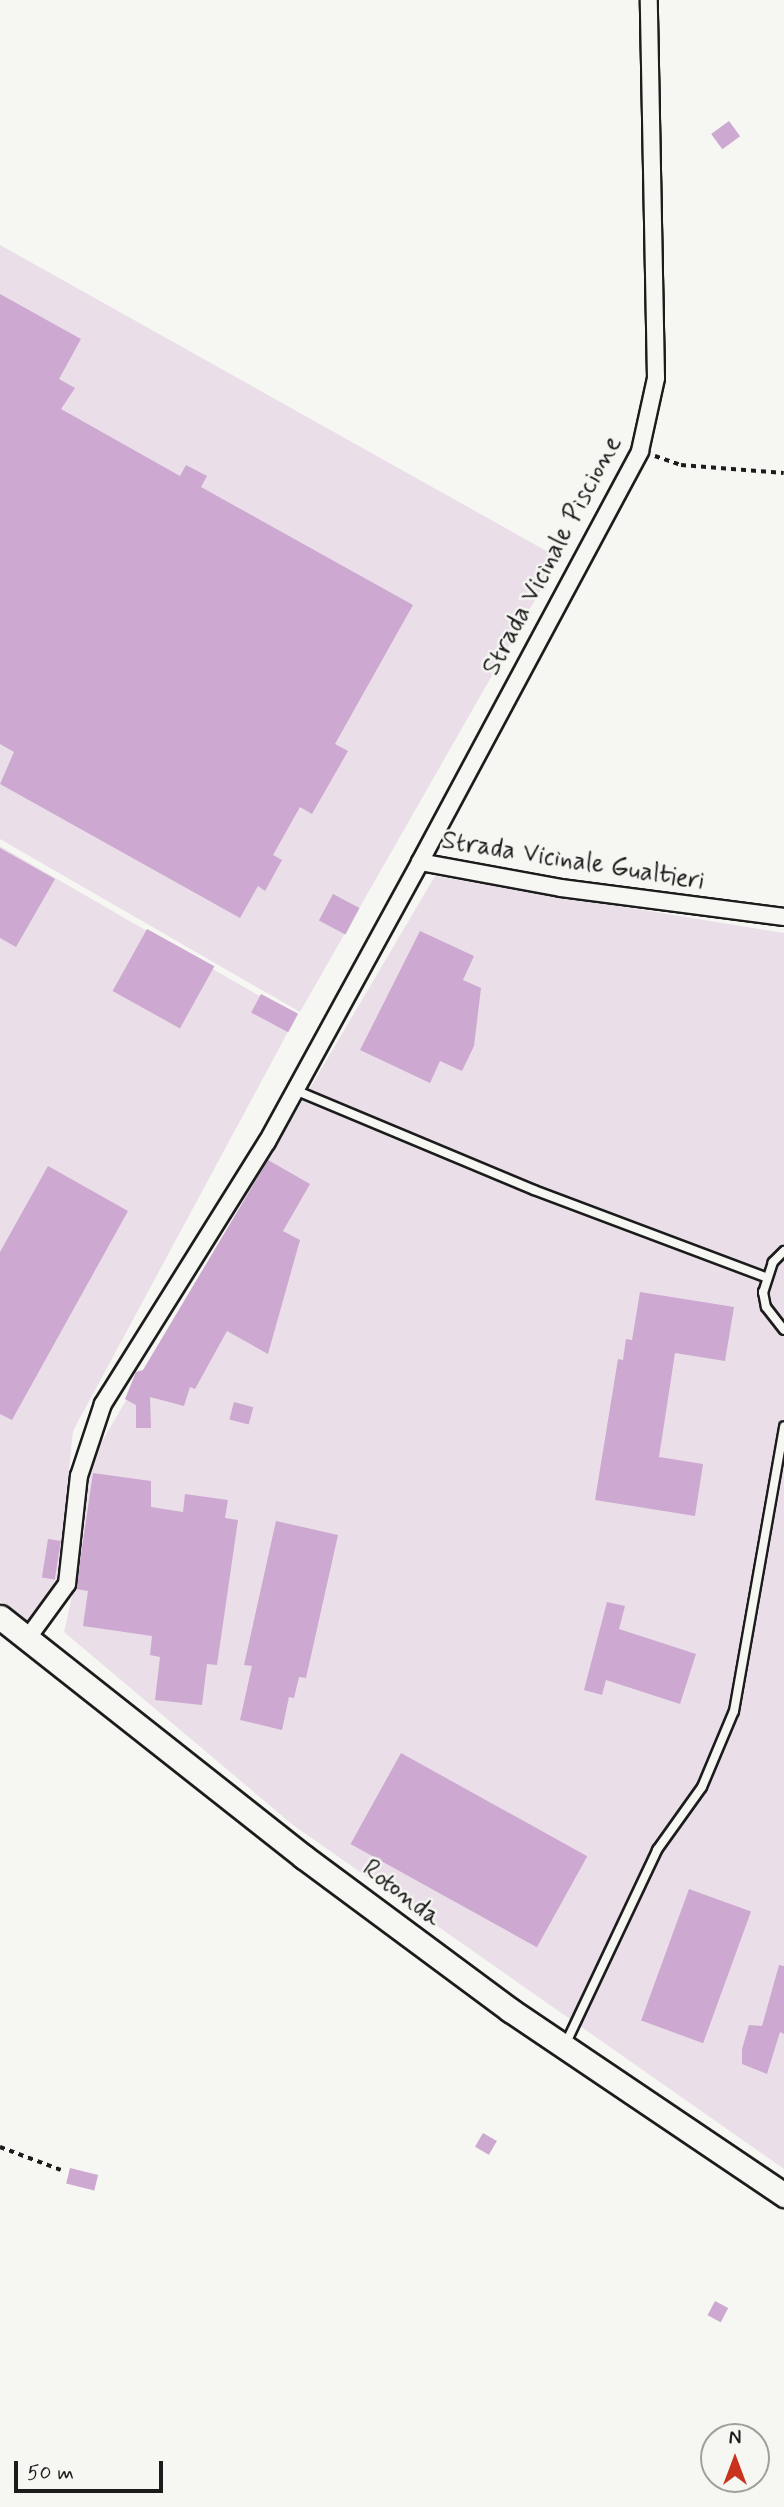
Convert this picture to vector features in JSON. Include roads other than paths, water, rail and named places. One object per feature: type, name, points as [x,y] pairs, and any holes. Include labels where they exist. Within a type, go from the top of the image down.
[{"type":"main road","name":"Rotonda","points":[[0,1617],[304,1857],[564,2047],[784,2195]]},
{"type":"street","name":"Strada Vicinale Piscione","points":[[420,862],[640,451],[656,377],[649,0]]},
{"type":"street","name":"Strada Vicinale Gualtieri","points":[[27,1639],[67,1584],[79,1476],[103,1404],[267,1142],[420,862],[561,888],[784,917]]},
{"type":"lane","points":[[295,1090],[534,1189],[765,1277]]},
{"type":"lane","points":[[784,1251],[765,1277],[766,1307],[784,1330]]},
{"type":"lane","points":[[564,2047],[657,1850],[702,1787],[734,1711],[784,1426]]}]
